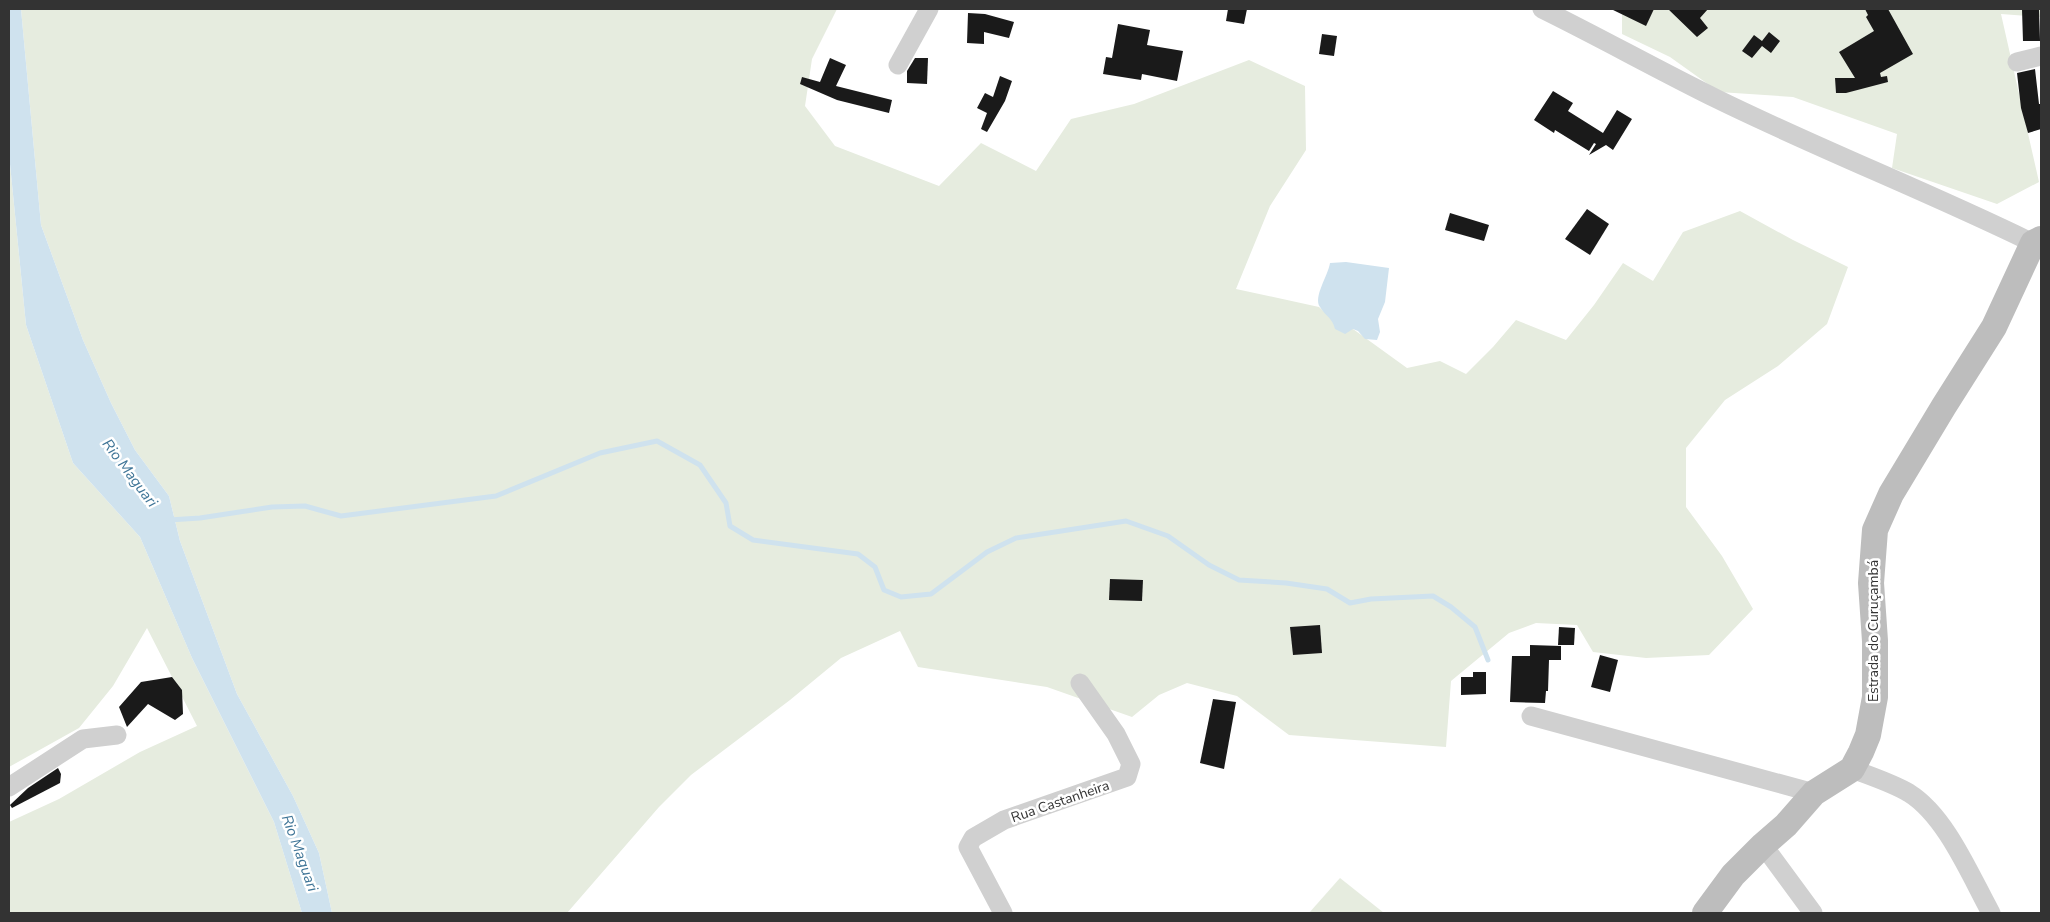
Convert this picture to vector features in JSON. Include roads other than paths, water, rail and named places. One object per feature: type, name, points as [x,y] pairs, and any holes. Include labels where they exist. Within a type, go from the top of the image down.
[{"type":"street","points":[[898,65],[929,9]]},
{"type":"street","points":[[1542,9],[1566,14],[1717,99],[1941,201],[2037,241]]},
{"type":"street","points":[[2017,62],[2041,56]]},
{"type":"street","name":"Estrada do Curuçambá","points":[[1852,769],[1868,735],[1875,698],[1872,583],[1875,530],[1891,494],[1994,327],[2037,241]]},
{"type":"street","name":"Rua Castanheira","points":[[1003,913],[968,848],[973,838],[1004,820],[1127,777],[1131,764],[1116,734],[1080,683]]},
{"type":"street","points":[[1531,716],[1814,794]]},
{"type":"street","points":[[9,787],[83,739],[117,735]]},
{"type":"street","points":[[1705,913],[1733,875],[1762,845],[1786,825],[1814,794],[1852,769],[1908,793],[1930,810],[1945,829],[1991,913]]},
{"type":"street","points":[[1762,845],[1813,913]]},
{"type":"water","name":"Rio Maguari","points":[[9,9],[21,9],[41,225],[83,340],[111,403],[135,450],[169,496],[180,541],[237,694],[293,796],[319,853],[332,913],[302,913],[274,822],[192,658],[140,537],[73,463],[26,325],[9,154]]},
{"type":"water","points":[[1346,262],[1389,268],[1385,302],[1378,319],[1380,332],[1377,340],[1365,339],[1358,331],[1353,329],[1345,334],[1335,329],[1318,303],[1330,263]]},
{"type":"waterway","points":[[169,520],[200,518],[272,507],[305,506],[341,516],[496,496],[600,453],[657,441],[700,465],[726,503],[730,526],[753,540],[858,554],[875,567],[884,590],[901,597],[931,594],[987,552],[1016,538],[1126,521],[1168,536],[1209,565],[1239,580],[1286,583],[1327,589],[1350,603],[1371,599],[1433,596],[1451,607],[1475,627],[1488,660]]}]
